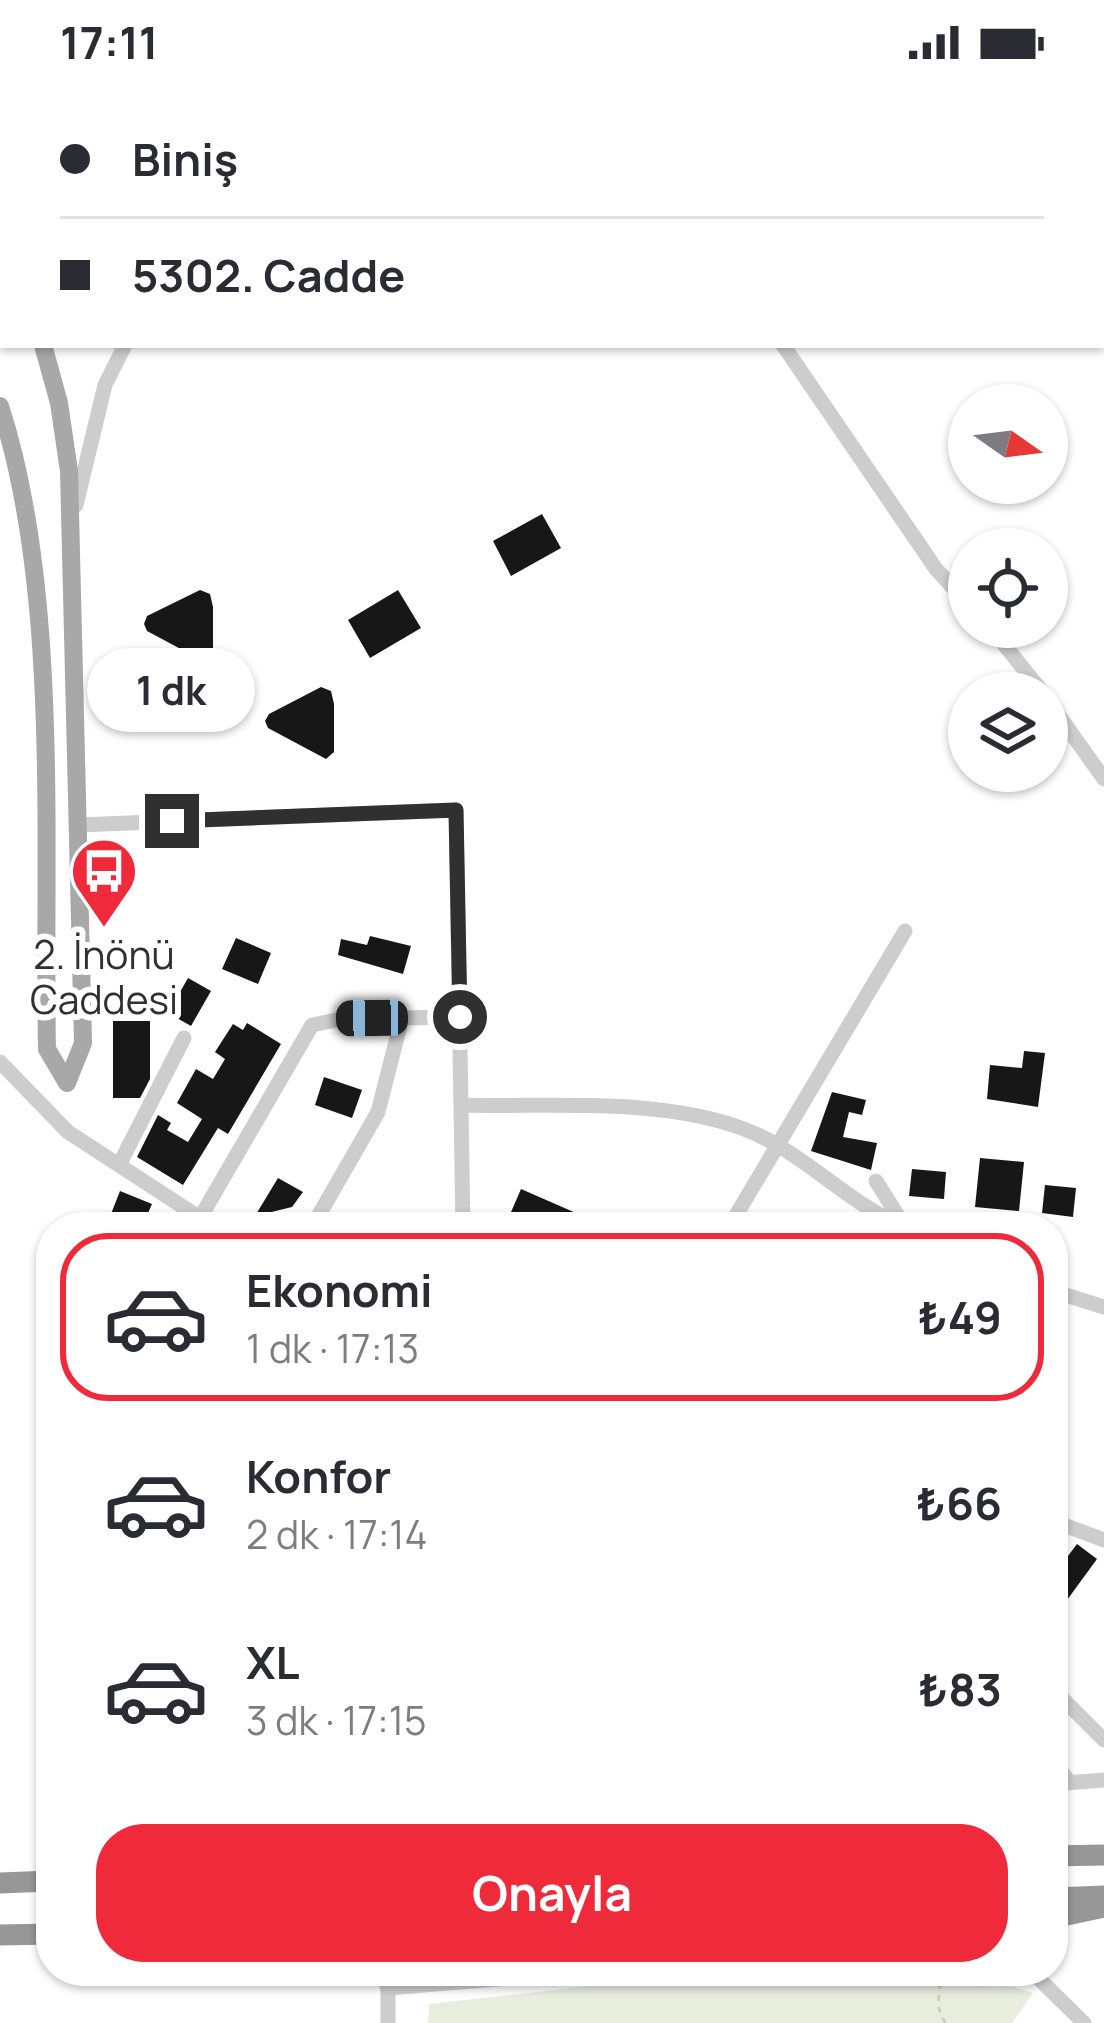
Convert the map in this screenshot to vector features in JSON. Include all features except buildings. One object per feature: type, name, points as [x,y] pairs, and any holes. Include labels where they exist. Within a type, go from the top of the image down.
[{"type":"highway","points":[[1068,1856],[1104,1855]]},
{"type":"highway","points":[[0,1882],[36,1881]]},
{"type":"highway","points":[[1068,1897],[1104,1896]]},
{"type":"highway","points":[[1068,1915],[1104,1907]]},
{"type":"highway","points":[[0,1935],[36,1934]]},
{"type":"main road","points":[[0,406],[24,479],[40,664],[47,1049],[67,1083],[83,1043],[70,538],[64,435],[44,348]]},
{"type":"main road","points":[[43,827],[78,825]]},
{"type":"street","points":[[70,538],[84,454],[105,386],[124,348]]},
{"type":"street","points":[[786,348],[948,583]]},
{"type":"street","points":[[1007,648],[1026,672]]},
{"type":"street","points":[[1068,728],[1104,779]]},
{"type":"street","points":[[78,825],[456,810],[463,1212]]},
{"type":"street","points":[[737,1212],[905,931]]},
{"type":"street","points":[[212,1212],[305,1032],[341,1019],[460,1017]]},
{"type":"street","points":[[321,1212],[378,1112],[402,1018]]},
{"type":"street","points":[[120,1163],[184,1038]]},
{"type":"street","points":[[0,1062],[68,1132],[192,1212]]},
{"type":"street","points":[[461,1105],[687,1113],[775,1143],[791,1159],[879,1212]]},
{"type":"street","points":[[876,1181],[895,1212]]},
{"type":"street","points":[[1068,1296],[1104,1307]]},
{"type":"street","points":[[1068,1527],[1104,1540]]},
{"type":"street","points":[[1068,1704],[1104,1740]]},
{"type":"street","points":[[1068,1783],[1104,1780]]},
{"type":"street","points":[[387,1986],[388,2023]]},
{"type":"street","points":[[1046,1986],[1084,2023]]},
{"type":"path","points":[[940,1986],[938,2006],[945,2023]]},
{"type":"green space","points":[[590,1986],[980,1986],[1033,1993],[1012,2023],[428,2023],[429,2004]]},
{"type":"place","name":"2. İnönü Caddesi","points":[[104,930]]},
{"type":"route","points":[[172,821],[456,810],[460,1017]]}]
